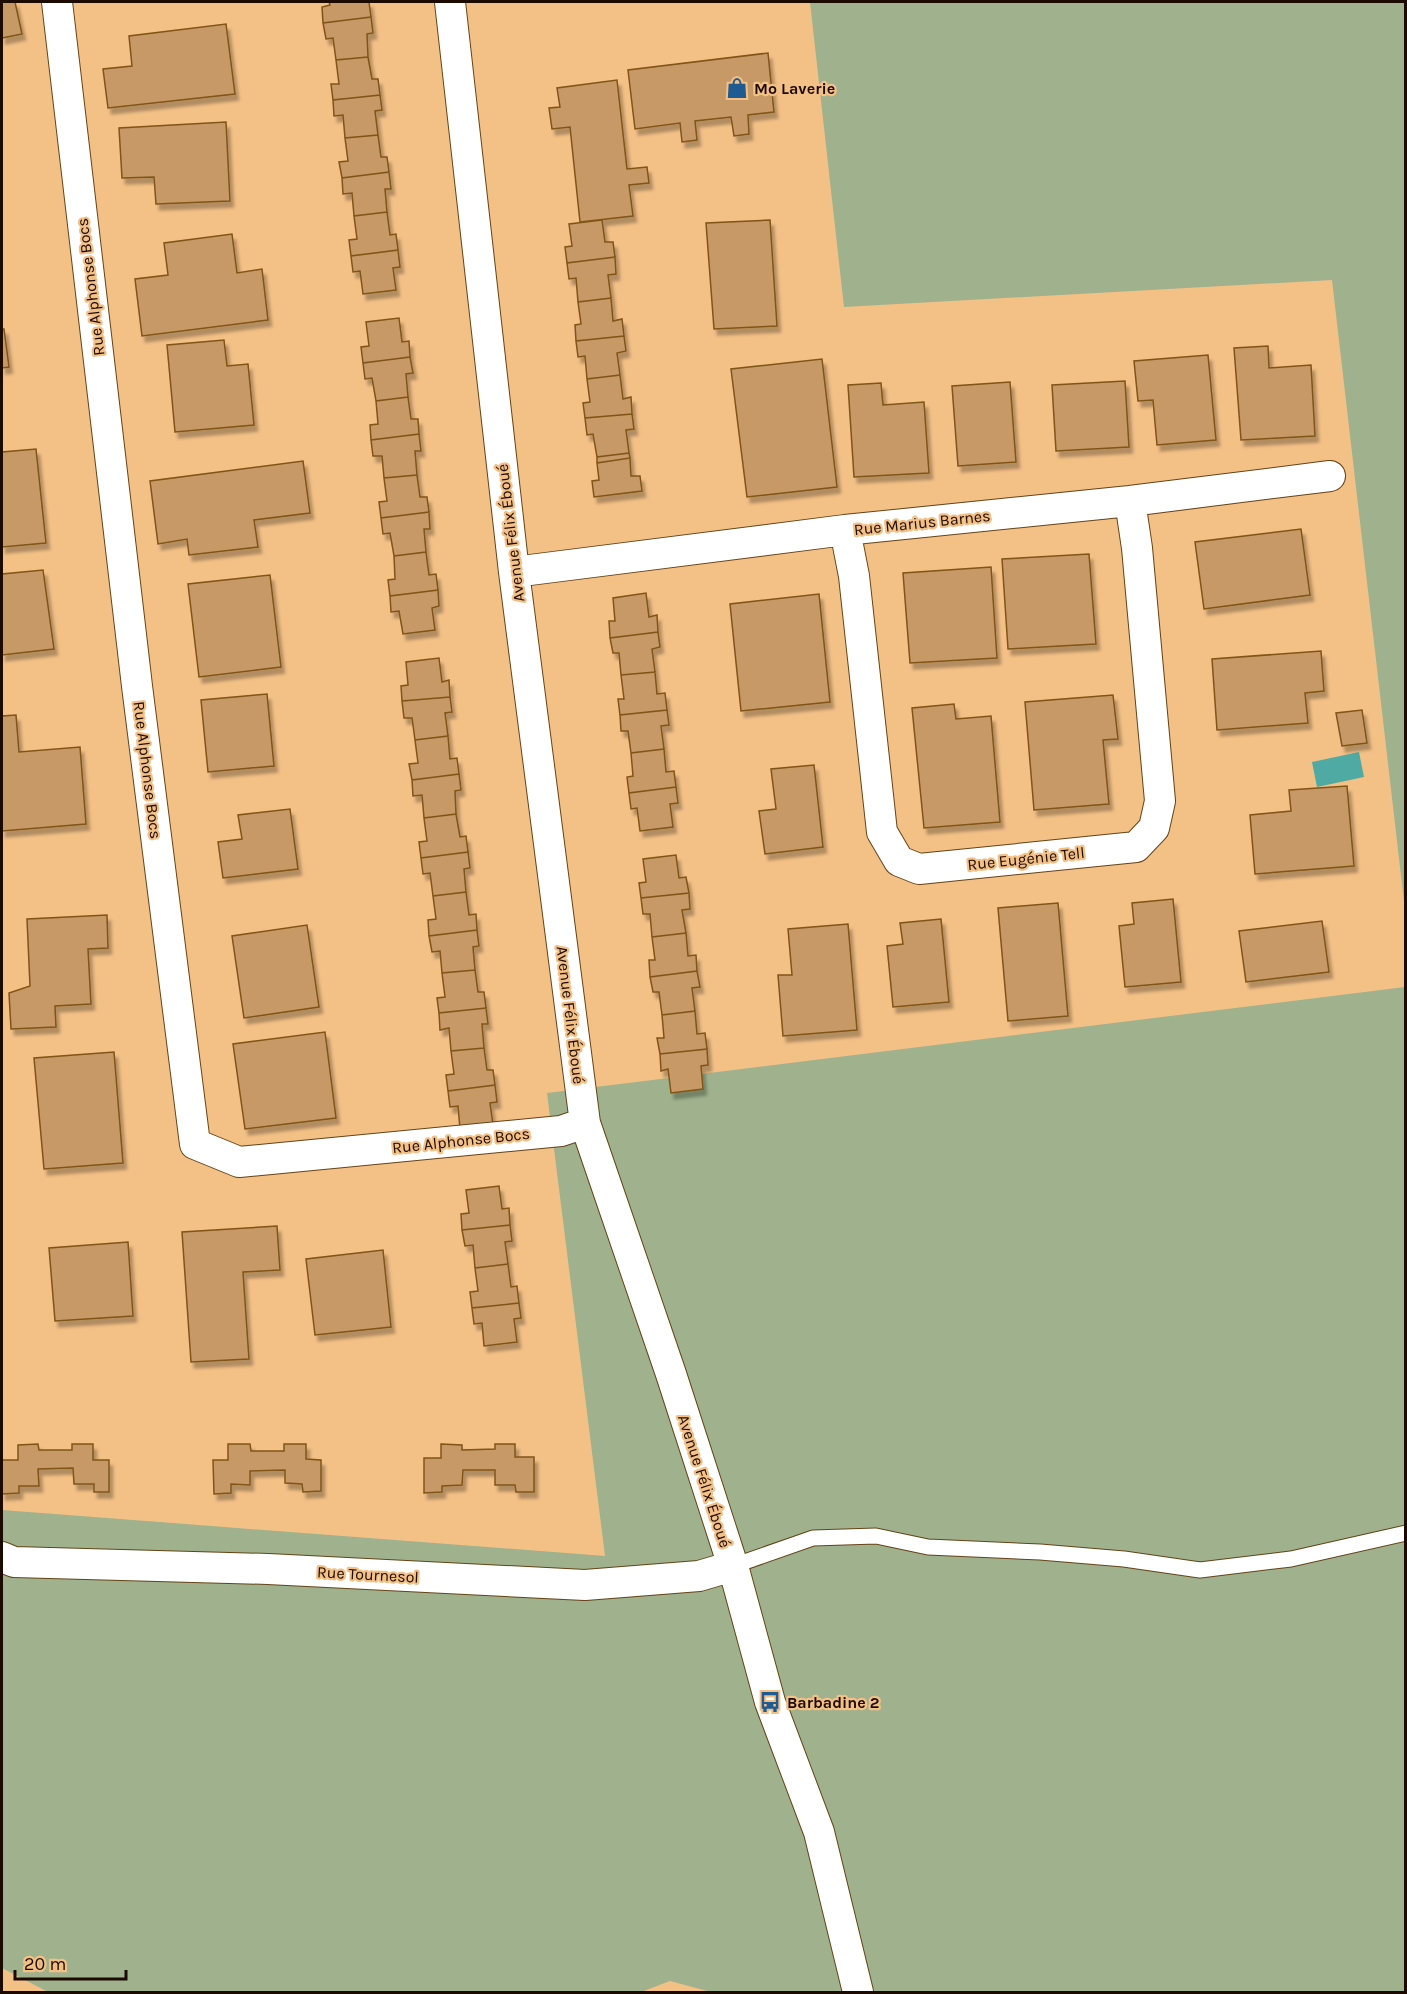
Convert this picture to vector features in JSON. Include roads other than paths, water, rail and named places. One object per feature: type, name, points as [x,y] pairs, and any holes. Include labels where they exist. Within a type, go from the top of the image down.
[{"type":"street","name":"Rue Alphonse Bocs","points":[[57,2],[195,1144],[239,1162],[561,1131],[585,1123]]},
{"type":"street","name":"Avenue Félix Éboué","points":[[450,2],[514,572],[585,1123],[671,1374],[733,1566],[770,1702],[819,1832],[858,1992]]},
{"type":"street","name":"Rue Marius Barnes","points":[[514,572],[845,530],[1130,501],[1330,476]]},
{"type":"street","name":"Rue Eugénie Tell","points":[[845,530],[854,576],[882,832],[899,861],[919,869],[1136,847],[1154,828],[1160,801],[1137,548],[1130,501]]},
{"type":"street","name":"Rue Tournesol","points":[[2,1557],[14,1562],[268,1569],[585,1585],[699,1576],[733,1566]]},
{"type":"lane","points":[[733,1566],[813,1538],[876,1536],[928,1547],[1124,1559],[1200,1570],[1291,1559],[1406,1533]]},
{"type":"water","points":[[1359,752],[1364,777],[1317,787],[1312,762]]},
{"type":"place","name":"Mo Laverie","points":[[737,88]]},
{"type":"place","name":"Barbadine 2","points":[[770,1702]]}]
